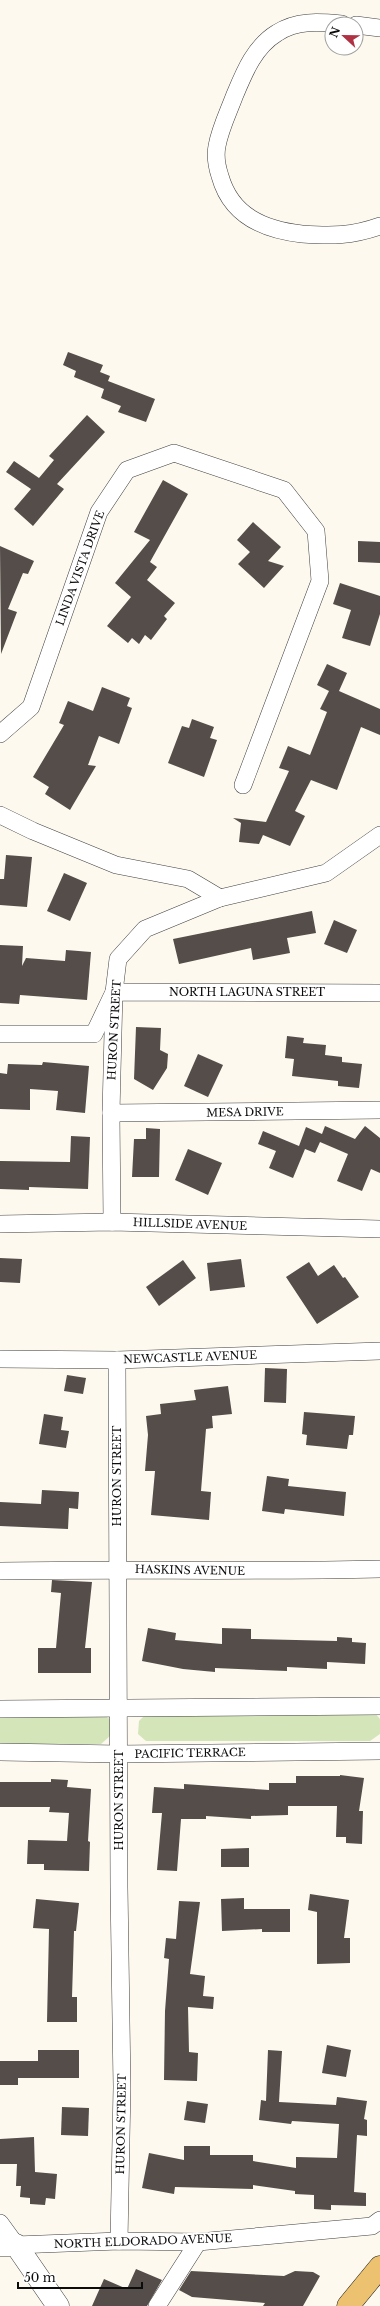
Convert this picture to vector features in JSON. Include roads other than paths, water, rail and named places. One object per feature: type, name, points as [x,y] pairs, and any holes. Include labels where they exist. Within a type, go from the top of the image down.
[{"type":"main road","points":[[348,2306],[380,2267]]},
{"type":"street","points":[[324,22],[295,24],[266,40],[252,57],[238,88],[217,146],[217,166],[224,191],[233,205],[248,217],[267,228],[288,232],[323,235],[358,234],[380,226]]},
{"type":"street","points":[[364,26],[380,28]]},
{"type":"street","name":"LINDA VISTA DRIVE","points":[[0,734],[31,707],[99,512],[126,470],[174,453],[284,490],[316,531],[320,581],[243,785]]},
{"type":"street","points":[[0,815],[33,831],[116,865],[188,879],[220,898]]},
{"type":"street","name":"HURON STREET","points":[[112,1222],[111,1113],[114,992],[118,959],[145,929],[220,898],[326,873],[380,836]]},
{"type":"street","points":[[0,1034],[94,1034],[114,992]]},
{"type":"street","name":"NORTH LAGUNA STREET","points":[[114,992],[380,993]]},
{"type":"street","name":"MESA DRIVE","points":[[111,1113],[380,1110]]},
{"type":"street","name":"HILLSIDE AVENUE","points":[[0,1224],[112,1222],[380,1229]]},
{"type":"street","name":"NEWCASTLE AVENUE","points":[[0,1359],[117,1360],[380,1351]]},
{"type":"street","name":"HURON STREET","points":[[117,1360],[118,1708],[122,2087],[119,2241]]},
{"type":"street","name":"HASKINS AVENUE","points":[[0,1572],[118,1569],[265,1572],[380,1569]]},
{"type":"street","points":[[0,1709],[380,1706]]},
{"type":"street","name":"PACIFIC TERRACE","points":[[0,1752],[119,1754],[380,1751]]},
{"type":"street","name":"NORTH ELDORADO AVENUE","points":[[8,2245],[119,2241],[198,2242],[372,2226],[380,2220]]},
{"type":"street","points":[[0,2223],[8,2245],[58,2306]]},
{"type":"street","points":[[157,2306],[198,2242]]}]
